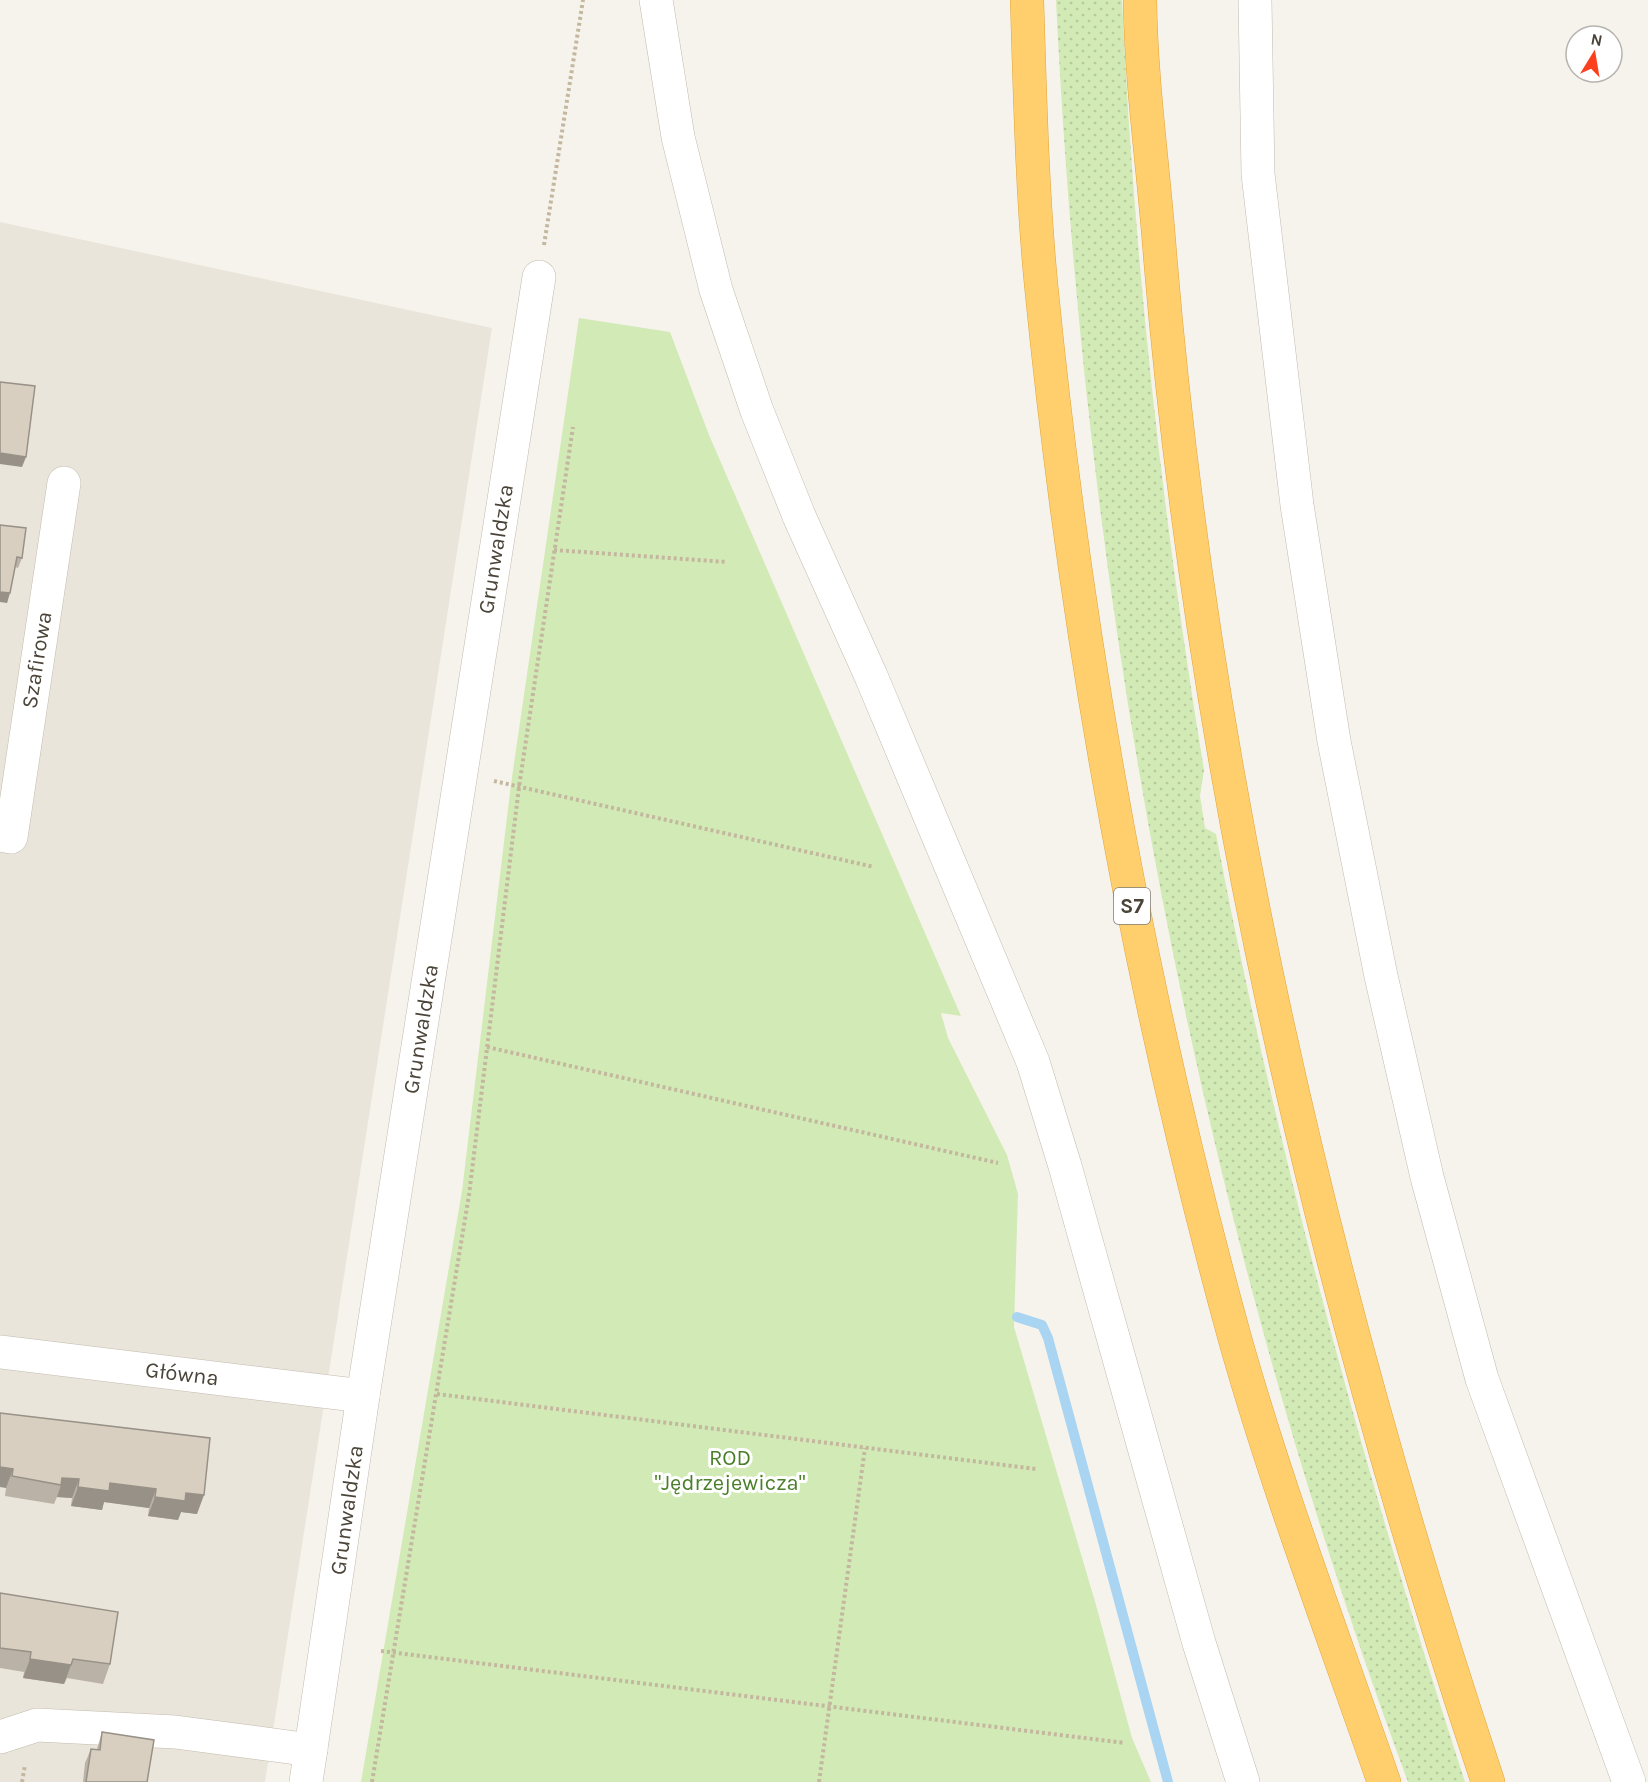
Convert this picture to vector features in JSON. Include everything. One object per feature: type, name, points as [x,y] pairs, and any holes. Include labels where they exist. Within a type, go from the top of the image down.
[{"type":"highway","name":"S7","points":[[1027,0],[1041,281],[1049,351],[1074,563],[1105,760],[1136,925],[1181,1124],[1236,1341],[1300,1543],[1384,1782]]},
{"type":"highway","points":[[1140,0],[1172,401],[1206,644],[1285,1062],[1334,1267],[1445,1655],[1488,1782]]},
{"type":"street","points":[[656,0],[678,136],[716,290],[757,411],[799,516],[871,676],[1032,1062],[1065,1166],[1199,1643],[1243,1782]]},
{"type":"street","points":[[1255,0],[1258,174],[1297,505],[1334,741],[1381,976],[1427,1177],[1482,1379],[1629,1782]]},
{"type":"street","name":"Grunwaldzka","points":[[309,1766],[363,1396],[539,278]]},
{"type":"street","name":"Szafirowa","points":[[5,836],[64,483]]},
{"type":"street","name":"Główna","points":[[0,1352],[363,1396]]},
{"type":"street","points":[[0,1737],[37,1725],[175,1732],[309,1766]]},
{"type":"path","points":[[539,278],[583,0]]},
{"type":"path","points":[[372,1782],[469,1196],[519,787],[573,427]]},
{"type":"path","points":[[554,550],[727,562]]},
{"type":"path","points":[[511,784],[874,867]]},
{"type":"path","points":[[487,1047],[998,1163]]},
{"type":"path","points":[[437,1394],[1036,1469]]},
{"type":"path","points":[[819,1782],[865,1448]]},
{"type":"path","points":[[381,1651],[1125,1743]]},
{"type":"path","points":[[22,1782],[25,1764]]},
{"type":"shaded area","points":[[0,222],[492,328],[265,1782],[0,1782]]},
{"type":"green space","points":[[1056,0],[1122,0],[1142,290],[1175,579],[1204,770],[1200,796],[1205,828],[1216,834],[1266,1074],[1358,1430],[1465,1782],[1408,1782],[1333,1566],[1268,1348],[1211,1127],[1163,904],[1124,680],[1093,454],[1071,227]]},
{"type":"green space","name":"ROD \"Jędrzejewicza\"","points":[[579,318],[670,332],[709,435],[961,1016],[941,1013],[948,1038],[1007,1155],[1018,1194],[1014,1327],[1096,1605],[1132,1738],[1151,1782],[361,1782],[462,1191],[511,784]]},
{"type":"building","points":[[0,382],[35,386],[26,457],[0,453]]},
{"type":"building","points":[[0,525],[26,528],[22,558],[17,557],[10,593],[0,592]]},
{"type":"building","points":[[0,1413],[210,1438],[204,1495],[186,1493],[185,1501],[155,1497],[156,1489],[110,1483],[109,1491],[78,1487],[79,1479],[62,1478],[61,1485],[12,1476],[13,1469],[0,1467]]},
{"type":"building","points":[[0,1593],[118,1612],[110,1664],[73,1659],[71,1665],[30,1659],[31,1652],[0,1648]]},
{"type":"building","points":[[102,1732],[154,1740],[147,1782],[86,1782],[91,1749],[100,1750]]},
{"type":"waterway","points":[[1017,1317],[1042,1325],[1048,1338],[1168,1782]]}]
